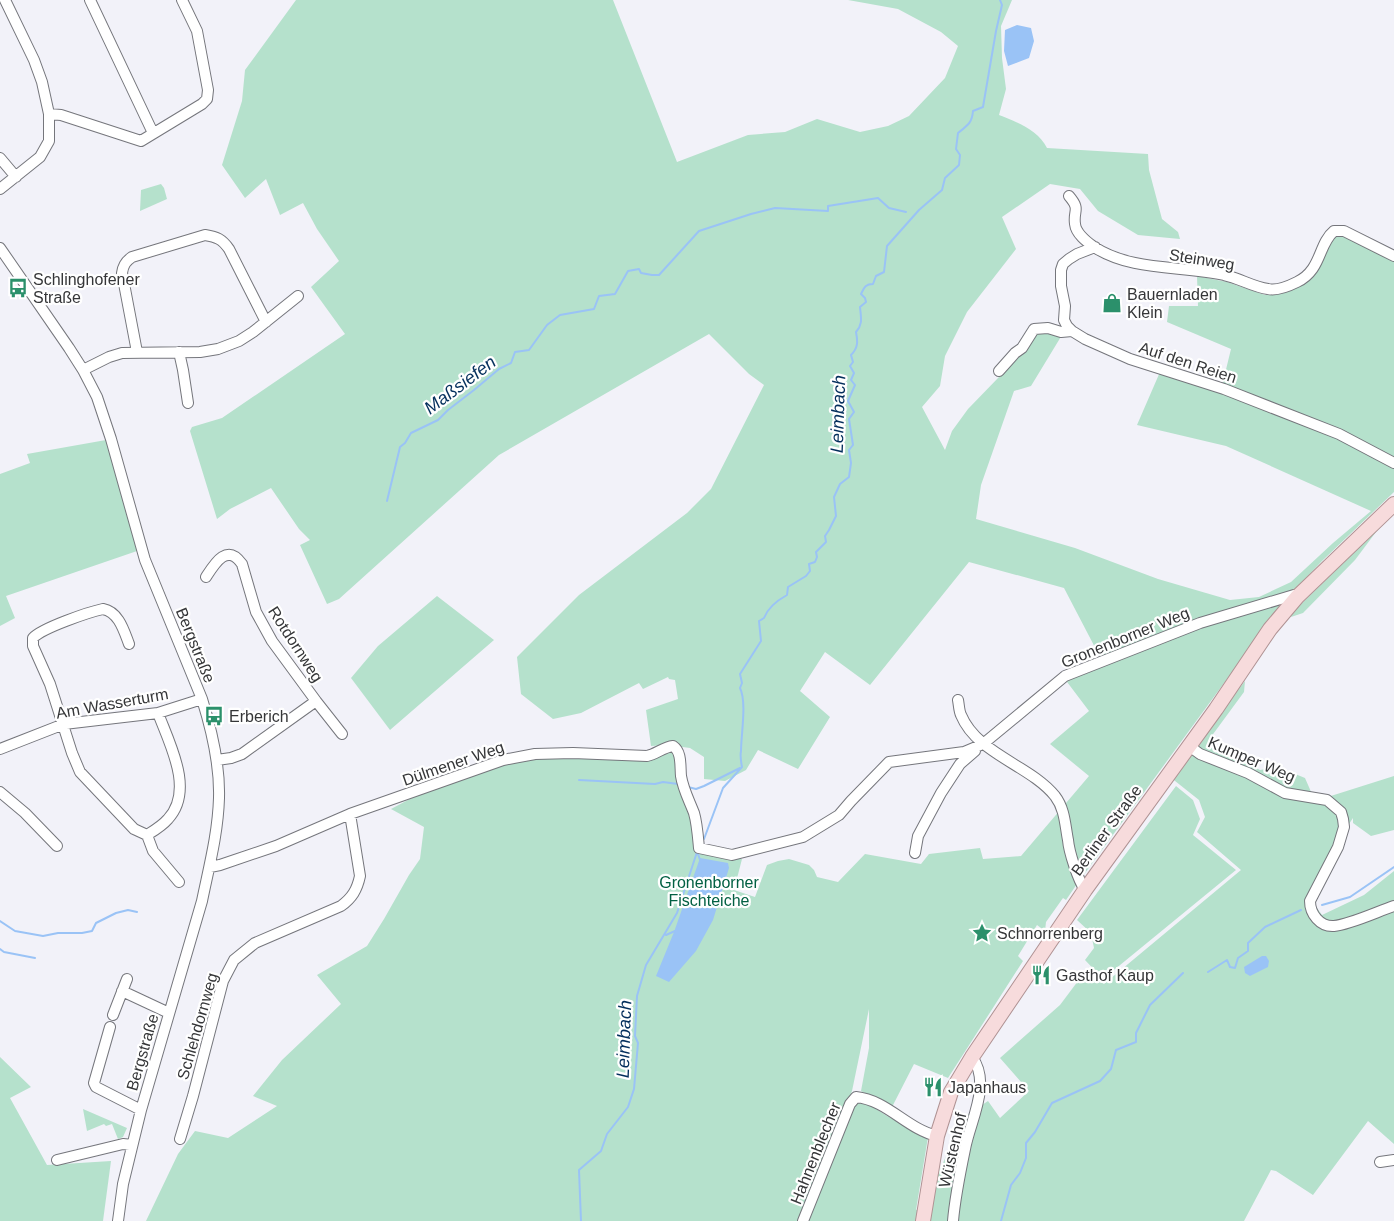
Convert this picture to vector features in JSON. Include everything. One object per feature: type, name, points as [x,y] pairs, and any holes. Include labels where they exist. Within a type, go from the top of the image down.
[{"type":"main road","name":"Berliner Straße","points":[[923,1221],[936,1136],[951,1092],[972,1057],[1085,890],[1270,630],[1297,597],[1394,504]]},
{"type":"street","points":[[0,189],[40,157],[49,141],[49,114],[42,82],[34,60],[6,0]]},
{"type":"street","points":[[90,0],[153,133]]},
{"type":"street","points":[[49,114],[61,115],[141,141],[202,104],[207,99],[208,90],[197,32],[182,0]]},
{"type":"street","points":[[0,158],[16,177]]},
{"type":"street","name":"Steinweg","points":[[1069,196],[1077,209],[1074,222],[1075,228],[1095,247],[1117,259],[1160,267],[1226,275],[1270,290],[1292,284],[1308,275],[1334,230],[1344,231],[1394,256]]},
{"type":"street","points":[[137,352],[122,273],[126,260],[205,235],[217,237],[229,249],[266,322]]},
{"type":"street","points":[[1072,331],[1064,320],[1065,306],[1060,270],[1069,259],[1095,247]]},
{"type":"street","name":"Bergstraße","points":[[0,248],[84,370],[97,397],[145,560],[202,699],[217,760],[220,796],[218,822],[210,867],[202,901],[140,1110],[123,1184],[118,1221]]},
{"type":"street","points":[[84,370],[109,357],[122,353],[200,352],[218,349],[239,341],[253,332],[298,296]]},
{"type":"street","points":[[999,371],[1014,353],[1022,348],[1034,329],[1048,328],[1062,332],[1072,331]]},
{"type":"street","name":"Auf den Reien","points":[[1072,331],[1085,340],[1130,359],[1224,389],[1339,434],[1394,463]]},
{"type":"street","points":[[178,352],[188,403]]},
{"type":"street","name":"Rotdornweg","points":[[206,578],[214,564],[221,558],[234,556],[239,560],[242,564],[256,612],[272,641],[316,701]]},
{"type":"street","name":"Gronenborner Weg","points":[[915,853],[918,836],[941,793],[960,764],[1065,676],[1200,623],[1294,595],[1297,597]]},
{"type":"street","points":[[129,644],[117,618],[104,609],[48,628],[39,632],[33,638],[33,646],[50,684],[80,772],[134,829],[147,835],[153,851],[179,882]]},
{"type":"street","name":"Am Wasserturm","points":[[0,749],[64,724],[158,713],[202,699]]},
{"type":"street","points":[[958,700],[961,715],[968,728],[983,744],[1031,774],[1056,797],[1064,814],[1068,842],[1081,884],[1085,890]]},
{"type":"street","points":[[217,760],[242,754],[316,701],[342,734]]},
{"type":"street","points":[[147,835],[170,818],[179,798],[180,777],[177,764],[158,713]]},
{"type":"street","name":"Gronenborner Weg","points":[[699,845],[699,848],[732,855],[803,837],[839,815],[890,762],[964,752],[983,744]]},
{"type":"street","name":"Dülmener Weg","points":[[210,867],[220,866],[276,846],[350,814],[503,760],[535,754],[573,752],[646,756],[656,754],[673,746],[679,753],[681,778],[694,814],[699,845]]},
{"type":"street","name":"Kumper Weg","points":[[1189,746],[1200,754],[1248,772],[1285,792],[1327,800],[1341,812],[1344,827],[1338,847],[1310,901],[1311,911],[1317,920],[1328,926],[1338,925],[1394,906]]},
{"type":"street","points":[[0,792],[25,813],[57,846]]},
{"type":"street","name":"Schlehdornweg","points":[[180,1139],[223,981],[234,960],[256,943],[341,906],[355,892],[360,876],[350,814]]},
{"type":"street","points":[[113,1015],[127,979]]},
{"type":"street","points":[[122,991],[169,1013]]},
{"type":"street","name":"Bergstraße","points":[[110,1027],[94,1083],[96,1087],[140,1110]]},
{"type":"street","name":"Wüstenhof","points":[[953,1221],[966,1140],[975,1114],[978,1098],[979,1075],[977,1065],[972,1057]]},
{"type":"street","name":"Hahnenblecher","points":[[803,1221],[850,1104],[856,1097],[880,1104],[922,1131],[936,1136]]},
{"type":"street","points":[[57,1160],[123,1144],[132,1145]]},
{"type":"street","points":[[1380,1162],[1394,1160]]},
{"type":"green space","name":"Gronenborner Fischteiche","points":[[296,0],[613,0],[677,162],[748,135],[785,132],[817,119],[860,132],[888,126],[909,116],[945,78],[958,46],[941,32],[898,9],[848,0],[1012,0],[1001,26],[1002,58],[1006,89],[999,115],[1033,131],[1047,148],[1148,154],[1149,170],[1162,219],[1178,232],[1180,239],[1138,235],[1098,211],[1080,189],[1050,184],[1002,217],[1016,249],[967,312],[945,356],[940,386],[922,407],[945,450],[952,431],[968,409],[999,377],[1037,331],[1062,335],[1031,386],[1014,391],[981,485],[976,519],[1075,548],[1158,579],[1230,600],[1259,597],[1291,582],[1371,511],[1226,446],[1137,425],[1160,372],[1221,390],[1231,349],[1167,322],[1169,306],[1198,306],[1197,276],[1227,282],[1265,295],[1299,285],[1318,269],[1334,235],[1341,233],[1394,259],[1394,492],[1322,561],[1284,601],[1066,900],[1063,898],[1046,922],[1045,931],[1037,925],[1018,956],[1023,961],[948,1078],[914,1064],[892,1107],[861,1091],[869,1048],[869,1009],[852,1091],[800,1221],[146,1221],[178,1154],[195,1131],[228,1138],[277,1106],[253,1096],[282,1060],[341,1004],[317,975],[367,946],[420,859],[424,827],[391,809],[421,793],[503,760],[640,755],[669,747],[679,753],[697,855],[699,851],[742,859],[734,890],[755,897],[767,865],[789,859],[809,865],[817,877],[838,882],[865,854],[921,864],[929,854],[980,848],[983,859],[1021,856],[1089,776],[1050,744],[1089,711],[1061,674],[1100,657],[1064,588],[969,562],[870,685],[825,652],[800,691],[830,717],[798,769],[758,750],[746,770],[725,781],[704,779],[704,757],[690,748],[668,745],[651,746],[646,710],[678,699],[675,680],[668,677],[643,689],[639,683],[581,713],[553,719],[521,694],[517,657],[579,595],[687,513],[711,489],[764,385],[749,374],[709,334],[499,455],[339,599],[327,604],[300,545],[310,540],[299,529],[271,488],[230,509],[217,519],[190,431],[192,427],[222,418],[345,334],[311,287],[339,261],[317,229],[303,203],[280,215],[266,179],[245,198],[222,165],[242,101],[245,70]]},
{"type":"green space","points":[[161,184],[167,199],[140,211],[141,190]]},
{"type":"green space","points":[[106,440],[137,551],[6,596],[15,618],[0,626],[0,474],[30,463],[27,454]]},
{"type":"green space","points":[[1379,528],[1355,560],[1303,613],[1291,617],[1293,612]]},
{"type":"green space","points":[[437,596],[494,640],[390,730],[351,678],[378,646]]},
{"type":"green space","points":[[1245,681],[1244,692],[1208,741],[1260,770],[1278,767],[1305,778],[1315,801],[1394,776],[1394,830],[1371,836],[1353,823],[1353,818],[1337,842],[1309,897],[1322,915],[1364,895],[1394,871],[1394,1144],[1368,1121],[1313,1195],[1276,1171],[1271,1170],[1244,1221],[807,1221],[855,1104],[864,1101],[887,1116],[928,1137],[916,1210],[933,1205],[937,1176],[964,1117],[988,1101],[1000,1118],[1029,1091],[1000,1058],[1060,1005],[1087,969],[1104,984],[1241,870],[1197,832],[1205,817],[1199,800],[1170,777]]},
{"type":"green space","points":[[1176,786],[1193,800],[1200,819],[1193,835],[1236,870],[1103,979],[1085,960],[1094,948],[1091,933],[1077,920]]},
{"type":"green space","points":[[0,1057],[31,1087],[10,1098],[47,1165],[111,1161],[103,1221],[0,1221]]},
{"type":"green space","points":[[83,1109],[127,1128],[123,1137],[118,1139],[112,1124],[106,1126],[104,1124],[87,1131]]},
{"type":"water","points":[[1017,25],[1031,28],[1034,41],[1029,58],[1008,66],[1004,51],[1005,30]]},
{"type":"water","points":[[700,858],[728,863],[729,868],[713,920],[696,951],[669,982],[656,976]]},
{"type":"water","points":[[1262,956],[1266,956],[1269,961],[1268,967],[1250,976],[1245,973],[1244,967]]},
{"type":"waterway","name":"Leimbach","points":[[704,839],[723,788],[742,767],[743,702],[740,674],[761,641],[759,621],[764,618],[774,604],[787,595],[788,587],[806,576],[810,571],[809,564],[815,562],[816,552],[826,542],[825,536],[836,516],[834,497],[840,484],[849,477],[851,463],[849,450],[853,445],[849,419],[854,412],[848,401],[855,385],[851,380],[854,373],[850,366],[853,362],[851,355],[857,345],[856,332],[861,323],[860,307],[866,302],[861,294],[866,286],[873,284],[876,276],[884,272],[887,246],[919,210],[942,190],[945,178],[959,165],[960,155],[956,149],[958,133],[969,124],[973,111],[983,107],[1002,5],[1000,0]]},
{"type":"waterway","name":"Maßsiefen","points":[[387,501],[400,447],[411,433],[438,420],[499,369],[511,363],[515,352],[529,350],[547,325],[560,315],[594,309],[599,296],[615,294],[628,271],[639,269],[641,273],[659,275],[699,231],[775,208],[828,211],[828,206],[878,198],[889,208],[906,212]]},
{"type":"waterway","points":[[688,787],[696,789],[740,768]]},
{"type":"waterway","points":[[579,780],[678,784]]},
{"type":"waterway","name":"Leimbach","points":[[697,851],[700,860]]},
{"type":"waterway","name":"Leimbach","points":[[581,1221],[579,1170],[601,1151],[607,1134],[628,1107],[634,1089],[638,1043],[635,1036],[637,996],[646,965],[677,913],[697,852]]},
{"type":"waterway","points":[[1322,905],[1350,897],[1394,867]]},
{"type":"waterway","points":[[0,921],[15,931],[43,936],[92,931],[96,923],[116,913],[128,910],[137,912]]},
{"type":"waterway","points":[[1208,972],[1227,960],[1230,967],[1235,968],[1238,958],[1248,951],[1248,943],[1265,927],[1301,910]]},
{"type":"waterway","name":"Leimbach","points":[[666,935],[675,931]]},
{"type":"waterway","points":[[0,949],[4,952],[35,958]]},
{"type":"waterway","points":[[1001,1221],[1011,1185],[1020,1173],[1026,1158],[1026,1143],[1035,1132],[1052,1103],[1100,1081],[1111,1069],[1116,1050],[1136,1042],[1136,1033],[1150,1005],[1183,973]]},
{"type":"place","name":"Schlinghofener Straße","points":[[18,288]]},
{"type":"place","name":"Bauernladen Klein","points":[[1112,303]]},
{"type":"place","name":"Erberich","points":[[214,716]]},
{"type":"place","name":"Schnorrenberg","points":[[982,933]]},
{"type":"place","name":"Gasthof Kaup","points":[[1041,975]]},
{"type":"place","name":"Japanhaus","points":[[933,1087]]}]
